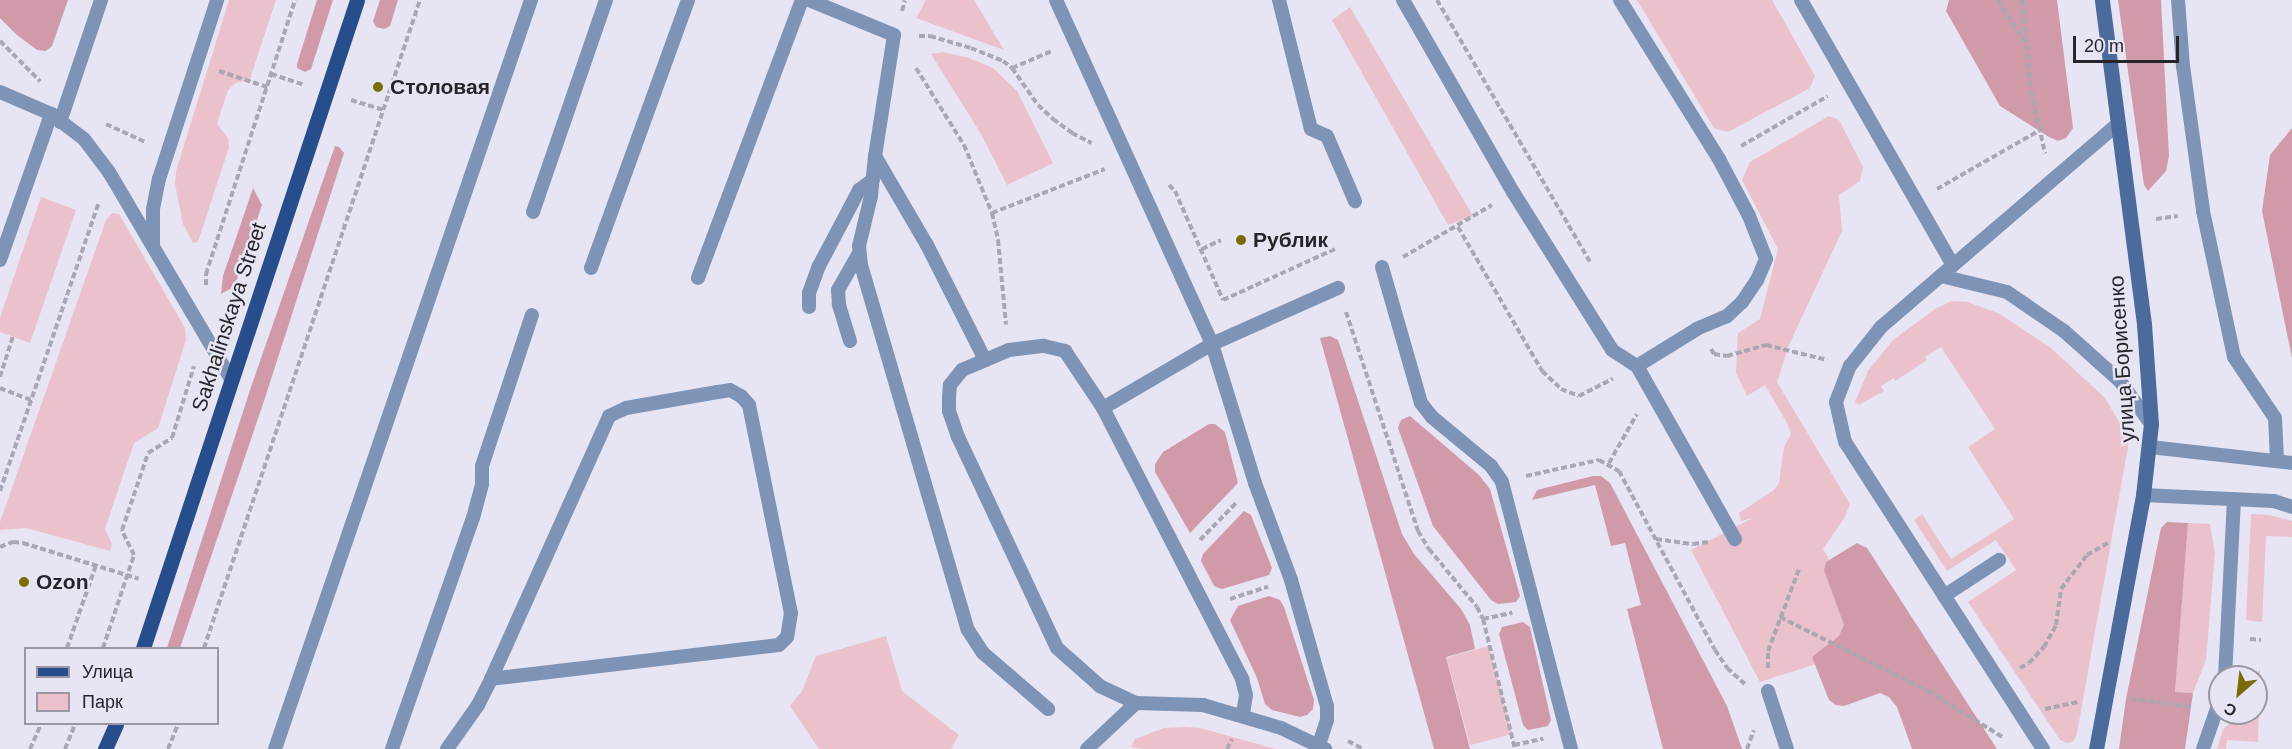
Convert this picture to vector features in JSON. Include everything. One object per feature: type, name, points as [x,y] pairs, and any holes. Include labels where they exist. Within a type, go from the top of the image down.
[{"type":"main road","name":"Sakhalinskaya Street","points":[[143,647],[357,0]]},
{"type":"main road","name":"улица Борисенко","points":[[2096,749],[2143,495],[2151,424],[2144,324],[2102,0]]},
{"type":"main road","points":[[105,749],[115,725]]},
{"type":"lane","points":[[0,260],[101,0]]},
{"type":"lane","points":[[153,248],[153,209],[159,179],[217,0]]},
{"type":"lane","points":[[275,749],[531,0]]},
{"type":"lane","points":[[533,212],[606,0]]},
{"type":"lane","points":[[591,268],[688,0]]},
{"type":"lane","points":[[698,278],[802,0]]},
{"type":"lane","points":[[809,0],[894,35],[873,180],[859,253],[838,290],[838,304],[850,341]]},
{"type":"lane","points":[[1056,0],[1212,344],[1255,483],[1291,580],[1327,706],[1322,747],[1281,728],[1203,705],[1136,704],[1100,686],[1057,648],[958,437],[949,411],[950,385],[962,370],[1009,350],[1044,346],[1065,351],[1103,408],[1182,558],[1242,679],[1246,695],[1243,715]]},
{"type":"lane","points":[[1280,0],[1311,129],[1328,136],[1355,201]]},
{"type":"lane","points":[[1403,0],[1513,192],[1612,350],[1636,366],[1735,539]]},
{"type":"lane","points":[[1620,0],[1719,159],[1749,216],[1766,259],[1757,280],[1742,302],[1727,316],[1697,329],[1636,366]]},
{"type":"lane","points":[[1801,0],[1953,265]]},
{"type":"lane","points":[[2178,0],[2183,66],[2203,212],[2234,357],[2275,418],[2277,459]]},
{"type":"lane","points":[[0,92],[56,118],[84,140],[109,172],[231,379]]},
{"type":"lane","points":[[2043,749],[1845,442],[1836,402],[1850,366],[1881,327],[2119,123]]},
{"type":"lane","points":[[875,156],[927,245],[985,360]]},
{"type":"lane","points":[[809,307],[811,287],[824,256],[859,190],[873,180]]},
{"type":"lane","points":[[859,253],[968,630],[983,653],[1048,709]]},
{"type":"lane","points":[[1382,267],[1421,403],[1432,417],[1491,466],[1502,482],[1571,749]]},
{"type":"lane","points":[[1941,276],[2007,292],[2064,331],[2120,381],[2151,424]]},
{"type":"lane","points":[[1103,408],[1212,344],[1338,288]]},
{"type":"lane","points":[[392,749],[473,518],[482,484],[482,466],[532,315]]},
{"type":"lane","points":[[447,749],[478,705],[491,679],[609,416],[626,408],[730,390],[741,396],[749,405],[791,613],[787,637],[779,645],[491,679]]},
{"type":"lane","points":[[2150,447],[2292,462]]},
{"type":"lane","points":[[2277,459],[2292,455]]},
{"type":"lane","points":[[2143,495],[2274,501],[2292,507]]},
{"type":"lane","points":[[2226,665],[2234,499]]},
{"type":"lane","points":[[1944,596],[1999,560]]},
{"type":"lane","points":[[1768,691],[1787,749]]},
{"type":"lane","points":[[1087,749],[1136,704]]},
{"type":"lane","points":[[2203,749],[2211,725]]},
{"type":"path","points":[[204,647],[420,0]]},
{"type":"path","points":[[1437,0],[1597,274]]},
{"type":"path","points":[[1998,0],[2025,42]]},
{"type":"path","points":[[2022,0],[2031,91],[2050,182]]},
{"type":"path","points":[[894,35],[941,39],[971,48],[1012,68],[1038,105],[1072,133],[1105,147],[1123,149]]},
{"type":"path","points":[[894,35],[964,145],[992,213],[998,240],[1009,350]]},
{"type":"path","points":[[0,41],[40,81]]},
{"type":"path","points":[[1012,68],[1075,42]]},
{"type":"path","points":[[231,75],[267,87]]},
{"type":"path","points":[[1719,159],[1805,110]]},
{"type":"path","points":[[104,123],[131,136]]},
{"type":"path","points":[[1916,200],[2040,130]]},
{"type":"path","points":[[992,213],[1103,169]]},
{"type":"path","points":[[1133,169],[1170,185],[1202,249],[1223,300],[1335,249]]},
{"type":"path","points":[[0,491],[109,172]]},
{"type":"path","points":[[1400,259],[1513,192]]},
{"type":"path","points":[[2131,224],[2203,212]]},
{"type":"path","points":[[1458,226],[1542,371],[1561,389],[1579,396],[1589,393],[1636,366]]},
{"type":"path","points":[[1202,249],[1221,240]]},
{"type":"path","points":[[1338,288],[1418,531],[1484,619],[1515,749]]},
{"type":"path","points":[[0,377],[13,336]]},
{"type":"path","points":[[1727,356],[1766,345],[1850,366]]},
{"type":"path","points":[[0,388],[32,400]]},
{"type":"path","points":[[1609,463],[1649,392]]},
{"type":"path","points":[[1502,482],[1599,460],[1609,463],[1619,471],[1727,668],[1744,683],[1768,691]]},
{"type":"path","points":[[1655,539],[1693,544],[1735,539]]},
{"type":"path","points":[[0,547],[13,542],[23,543],[163,586]]},
{"type":"path","points":[[1998,679],[2029,663],[2044,647],[2055,625],[2061,589],[2087,555]]},
{"type":"path","points":[[68,647],[96,565]]},
{"type":"path","points":[[1768,651],[1799,569]]},
{"type":"path","points":[[1780,617],[1928,691],[2004,738]]},
{"type":"path","points":[[30,749],[39,725]]},
{"type":"path","points":[[64,749],[74,725]]},
{"type":"path","points":[[168,749],[177,725]]},
{"type":"green space","points":[[229,0],[276,0],[250,79],[236,83],[228,90],[217,124],[228,138],[229,147],[198,242],[193,243],[183,224],[175,184],[176,171]]},
{"type":"green space","points":[[926,0],[974,0],[1004,50],[916,18]]},
{"type":"green space","points":[[1637,0],[1772,0],[1815,76],[1810,88],[1728,132],[1714,128]]},
{"type":"green space","points":[[1350,7],[1473,216],[1448,225],[1332,20]]},
{"type":"green space","points":[[943,52],[969,58],[993,68],[1017,91],[1053,163],[1007,185],[981,134],[931,54]]},
{"type":"green space","points":[[1829,116],[1839,120],[1863,167],[1860,181],[1839,195],[1842,231],[1789,345],[1777,382],[1850,504],[1845,517],[1823,549],[1878,644],[1760,682],[1691,550],[1753,518],[1741,521],[1739,513],[1774,490],[1779,483],[1784,447],[1791,434],[1787,423],[1765,385],[1747,396],[1736,373],[1738,333],[1760,319],[1778,249],[1742,180],[1750,162]]},
{"type":"green space","points":[[41,197],[76,210],[30,343],[0,332],[0,318]]},
{"type":"green space","points":[[112,213],[119,214],[185,328],[186,340],[158,428],[134,443],[105,529],[112,544],[110,551],[26,528],[0,530],[0,522],[106,220]]},
{"type":"green space","points":[[1952,301],[1968,302],[2000,314],[2051,348],[2105,398],[2127,435],[2128,447],[2077,733],[2074,741],[2067,743],[2060,740],[1968,602],[2016,570],[1996,540],[1947,571],[1914,520],[1922,514],[1951,559],[2014,519],[1968,447],[1995,429],[1941,347],[1925,357],[1927,360],[1895,381],[1894,378],[1881,386],[1884,391],[1859,405],[1855,402],[1868,371],[1893,340],[1935,309]]},
{"type":"green space","points":[[2251,514],[2270,515],[2292,521],[2292,537],[2266,536],[2262,622],[2246,620]]},
{"type":"green space","points":[[2188,523],[2210,524],[2215,553],[2206,660],[2193,693],[2175,692]]},
{"type":"green space","points":[[886,636],[902,691],[959,735],[951,749],[819,749],[790,706],[802,691],[816,656]]},
{"type":"green space","points":[[1489,646],[1513,734],[1470,745],[1446,657]]},
{"type":"green space","points":[[2228,725],[2258,725],[2258,742],[2227,740],[2226,749],[2217,749],[2223,729]]},
{"type":"green space","points":[[1164,728],[1200,728],[1276,749],[1143,749],[1131,747],[1135,739]]},
{"type":"shaded area","points":[[0,0],[68,0],[52,46],[46,51],[37,50],[17,35],[0,18]]},
{"type":"shaded area","points":[[317,0],[333,0],[311,69],[305,72],[297,68],[297,64]]},
{"type":"shaded area","points":[[380,0],[398,0],[390,26],[384,29],[376,27],[373,21]]},
{"type":"shaded area","points":[[1949,0],[2057,0],[2073,128],[2066,138],[2058,141],[2049,137],[2000,106],[1946,11]]},
{"type":"shaded area","points":[[2118,0],[2161,0],[2169,156],[2166,171],[2148,191],[2144,185]]},
{"type":"shaded area","points":[[2292,128],[2292,358],[2262,211],[2270,155]]},
{"type":"shaded area","points":[[335,146],[339,147],[344,153],[265,398],[180,647],[167,647],[250,390]]},
{"type":"shaded area","points":[[253,188],[262,205],[237,279],[230,289],[221,294],[223,276]]},
{"type":"shaded area","points":[[1330,336],[1338,340],[1402,534],[1414,554],[1461,609],[1470,625],[1475,649],[1446,657],[1470,749],[1434,749],[1320,338]]},
{"type":"shaded area","points":[[1410,416],[1479,475],[1490,489],[1520,596],[1516,602],[1498,604],[1491,600],[1433,526],[1398,428],[1401,420]]},
{"type":"shaded area","points":[[1209,424],[1215,424],[1225,432],[1238,483],[1190,533],[1155,472],[1155,464],[1163,452]]},
{"type":"shaded area","points":[[1601,476],[1610,483],[1727,706],[1742,749],[1663,749],[1627,609],[1641,605],[1625,543],[1611,546],[1595,485],[1532,500],[1537,490]]},
{"type":"shaded area","points":[[1244,511],[1251,515],[1272,568],[1269,575],[1222,589],[1214,586],[1201,561],[1203,554]]},
{"type":"shaded area","points":[[2167,522],[2188,523],[2175,692],[2193,693],[2185,749],[2119,749],[2126,699],[2161,528]]},
{"type":"shaded area","points":[[1857,543],[1867,548],[1997,749],[1912,749],[1897,707],[1889,697],[1880,693],[1844,706],[1836,705],[1829,700],[1812,657],[1839,636],[1844,625],[1824,570],[1826,562]]},
{"type":"shaded area","points":[[1269,596],[1280,600],[1284,607],[1314,700],[1313,709],[1307,715],[1300,717],[1272,710],[1265,704],[1257,678],[1230,620],[1238,606]]},
{"type":"shaded area","points":[[1523,622],[1530,627],[1551,720],[1548,726],[1528,730],[1523,725],[1499,634],[1502,627]]},
{"type":"place","name":"Столовая","points":[[378,87]]},
{"type":"place","name":"Рублик","points":[[1241,240]]},
{"type":"place","name":"Ozon","points":[[24,582]]}]
